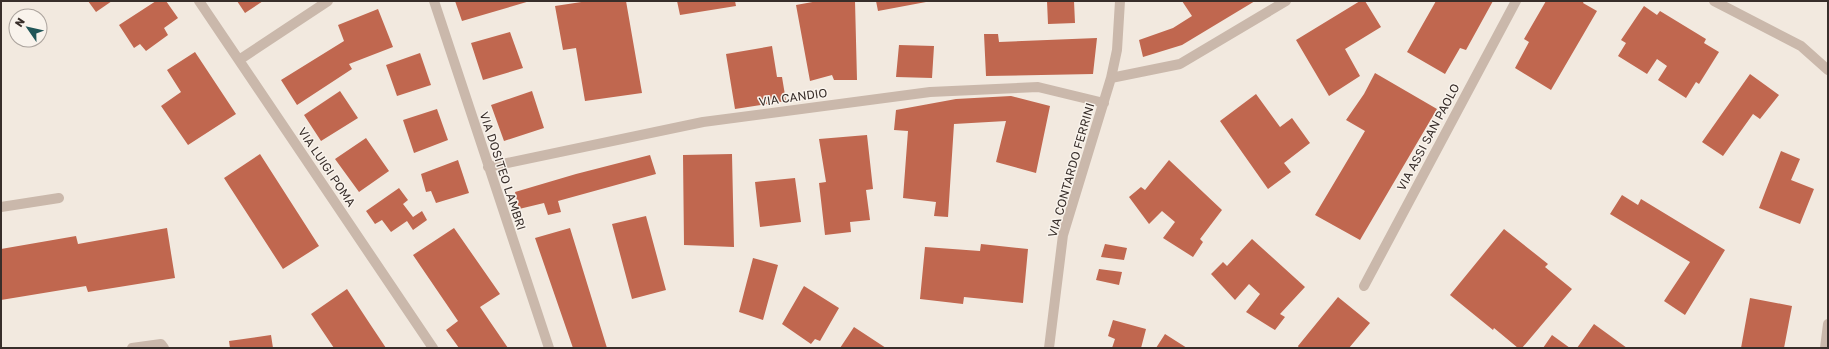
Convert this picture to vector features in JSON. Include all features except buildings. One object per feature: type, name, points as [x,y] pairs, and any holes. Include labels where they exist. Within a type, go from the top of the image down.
[{"type":"street","name":"VIA LUIGI POMA","points":[[199,1],[433,348]]},
{"type":"street","points":[[239,60],[328,1]]},
{"type":"street","name":"VIA DOSITEO LAMBRI","points":[[434,1],[488,167],[550,348]]},
{"type":"street","name":"VIA CONTARDO FERRINI","points":[[1049,348],[1063,235],[1111,78],[1117,50],[1120,1]]},
{"type":"street","points":[[1111,78],[1180,64],[1286,1]]},
{"type":"street","name":"VIA ASSI SAN PAOLO","points":[[1364,286],[1516,1]]},
{"type":"street","points":[[1714,1],[1801,46],[1828,70]]},
{"type":"street","name":"VIA CANDIO","points":[[488,167],[703,122],[930,92],[1038,87],[1104,103]]},
{"type":"street","points":[[1,207],[59,198]]},
{"type":"street","points":[[1825,348],[1828,324]]},
{"type":"street","points":[[132,348],[161,344],[164,348]]}]
